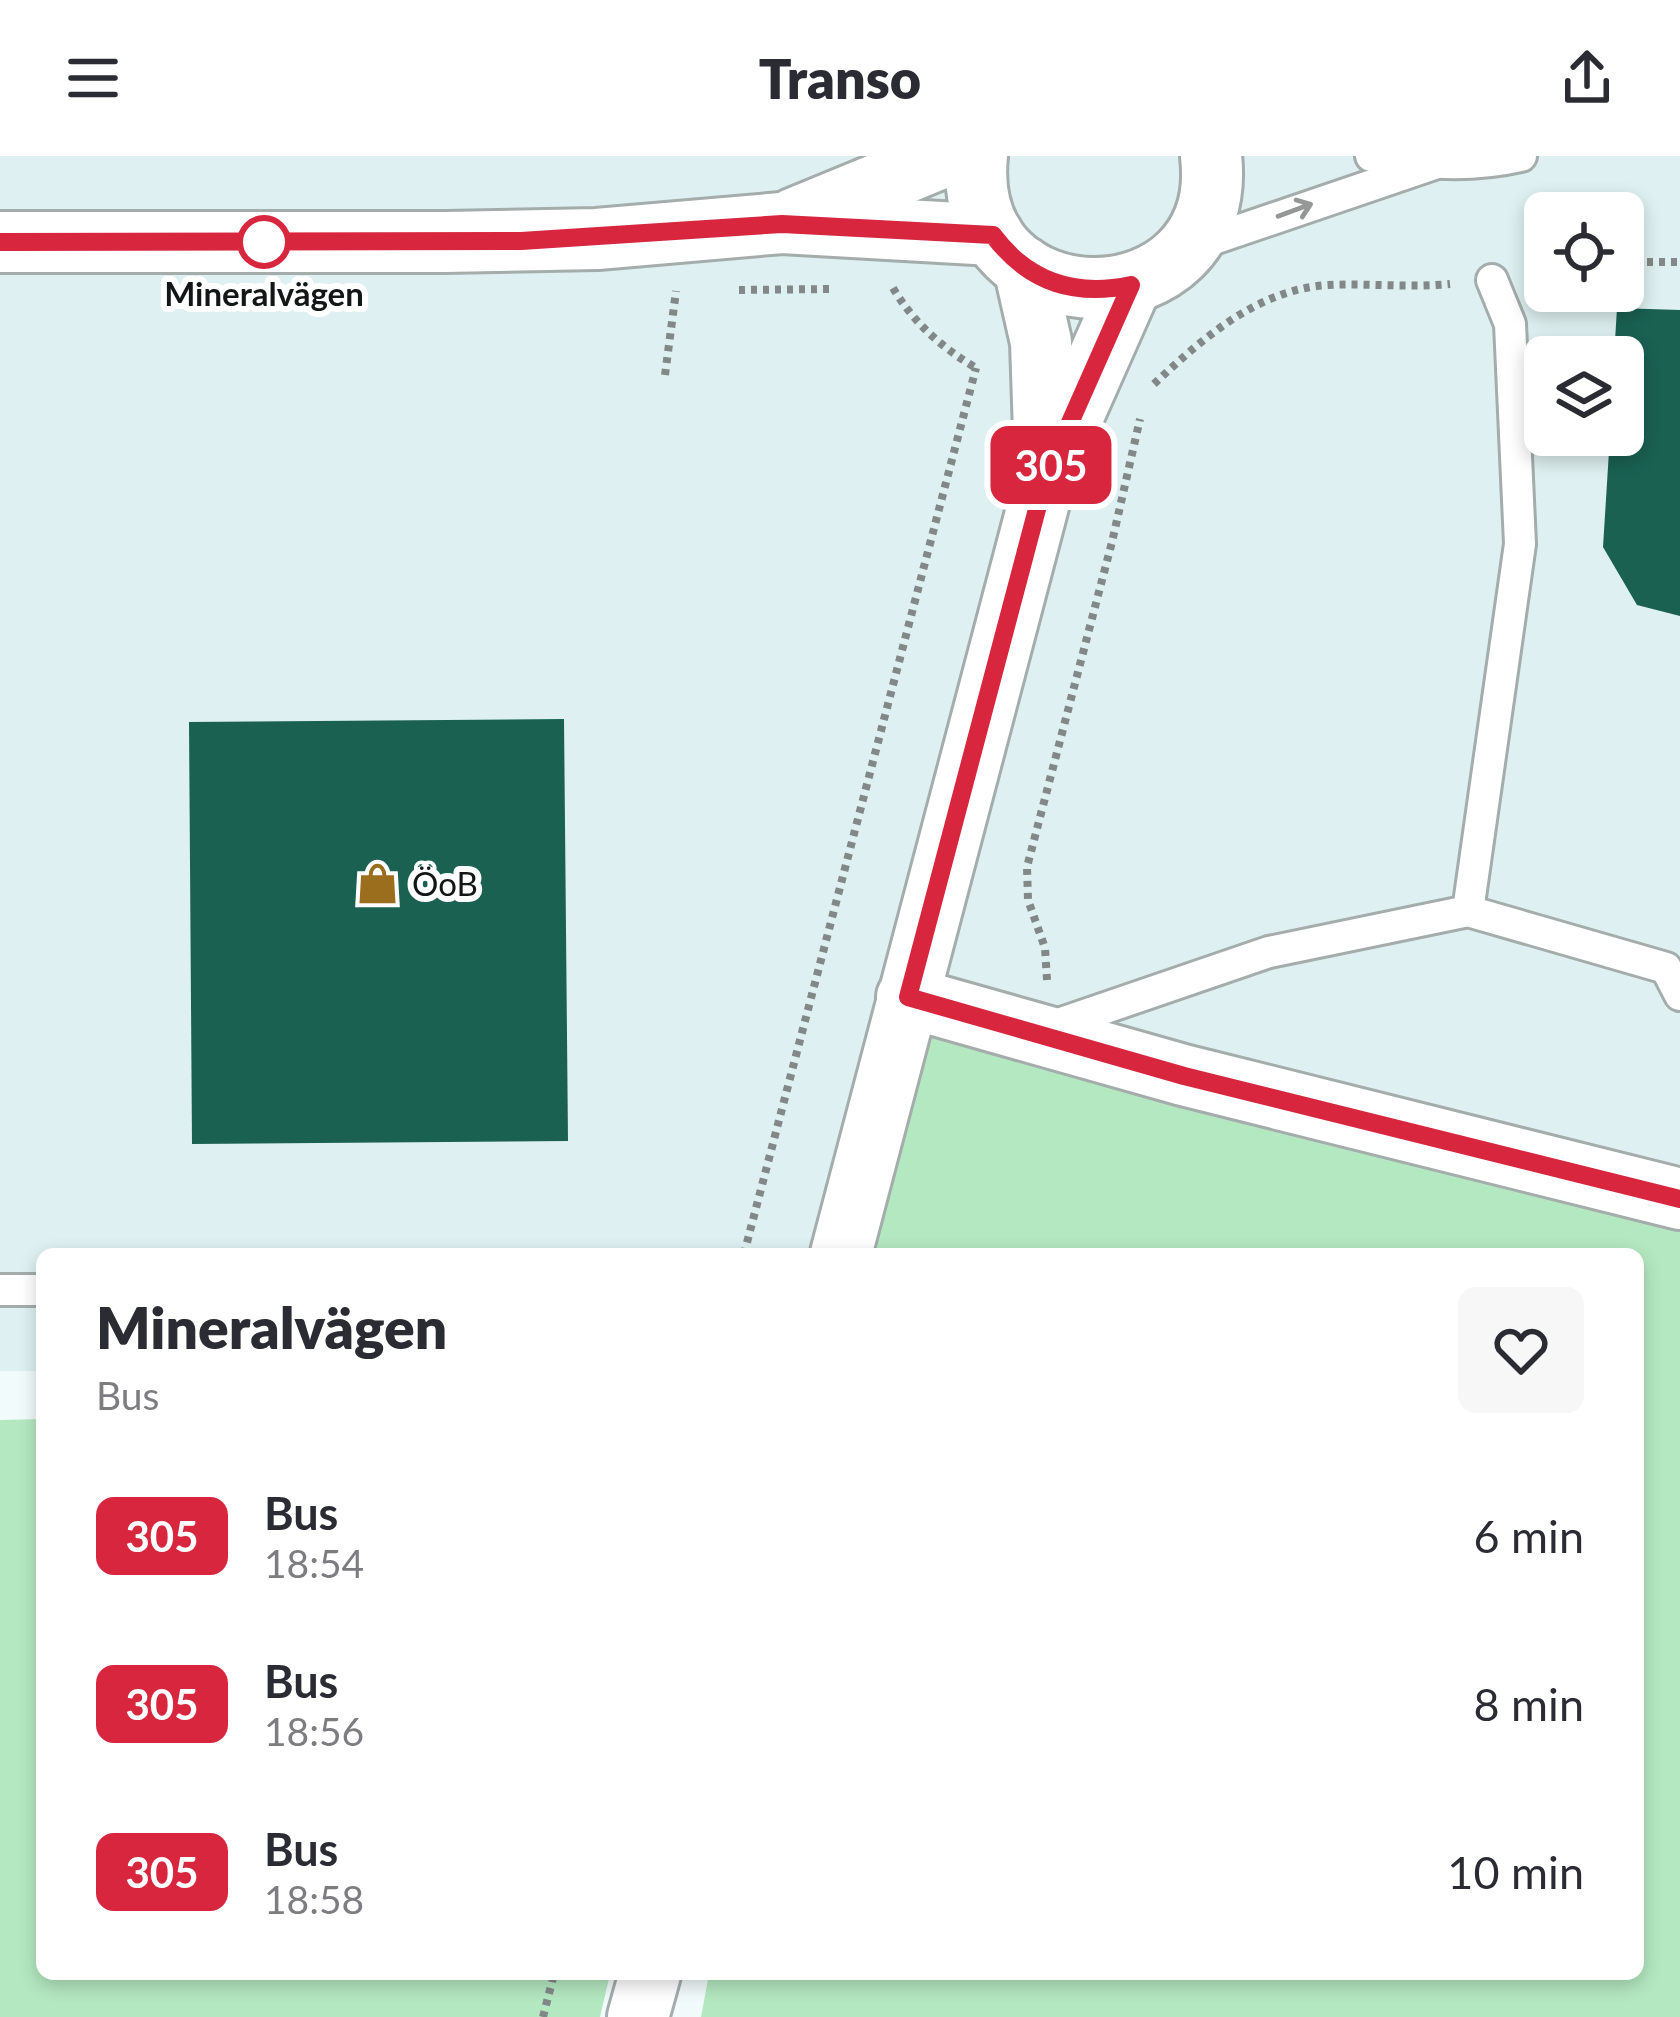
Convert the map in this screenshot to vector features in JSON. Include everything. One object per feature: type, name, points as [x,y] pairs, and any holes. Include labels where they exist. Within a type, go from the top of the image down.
[{"type":"street","points":[[782,224],[946,156]]},
{"type":"street","points":[[977,156],[979,200],[1008,251],[1064,382]]},
{"type":"street","points":[[0,242],[532,240],[782,224],[884,230],[1008,251],[1064,287],[1087,291],[1131,285],[1154,276],[1184,249],[1208,204],[1211,156]]},
{"type":"street","points":[[843,1248],[1045,479],[1064,382],[1131,285]]},
{"type":"street","points":[[908,997],[1184,1076],[1680,1199]]},
{"type":"street","points":[[638,2017],[648,1980]]},
{"type":"lane","points":[[1371,156],[1486,164],[1521,156]]},
{"type":"lane","points":[[1184,249],[1436,160]]},
{"type":"lane","points":[[1468,911],[1520,544],[1510,324],[1492,280]]},
{"type":"lane","points":[[1031,1034],[1269,952],[1468,911],[1666,968],[1680,995]]},
{"type":"lane","points":[[0,1290],[36,1290]]},
{"type":"path","points":[[884,230],[893,289],[944,349],[976,368],[1146,392]]},
{"type":"path","points":[[1644,260],[1680,262]]},
{"type":"path","points":[[1031,1034],[1049,975],[1046,948],[1028,900],[1027,867],[1146,392],[1233,318],[1281,295],[1325,285],[1433,286],[1492,280]]},
{"type":"path","points":[[665,375],[676,291]]},
{"type":"path","points":[[746,1248],[976,368]]},
{"type":"path","points":[[543,2017],[552,1980]]},
{"type":"shaded area","points":[[0,156],[1680,156],[1680,1200],[948,1248],[36,1248],[36,1371],[0,1371]]},
{"type":"green space","points":[[923,1011],[1680,1200],[1680,2017],[701,2017],[708,1980],[1644,1980],[1644,1248],[858,1248]]},
{"type":"green space","points":[[36,1419],[36,1980],[609,1980],[600,2017],[0,2017],[0,1420]]},
{"type":"building","points":[[1680,310],[1680,616],[1637,605],[1603,547],[1609,456],[1644,456],[1644,336],[1615,336],[1617,312]]},
{"type":"building","name":"ÖoB","points":[[564,719],[568,1141],[192,1144],[189,722]]},
{"type":"bus line","name":"305","points":[[0,242],[521,241],[782,224],[993,235],[1024,267],[1064,287],[1087,291],[1131,285],[1045,479],[908,997],[1184,1076],[1680,1199]]},
{"type":"place","name":"Mineralvägen","points":[[264,242]]},
{"type":"place","name":"ÖoB","points":[[378,883]]}]
